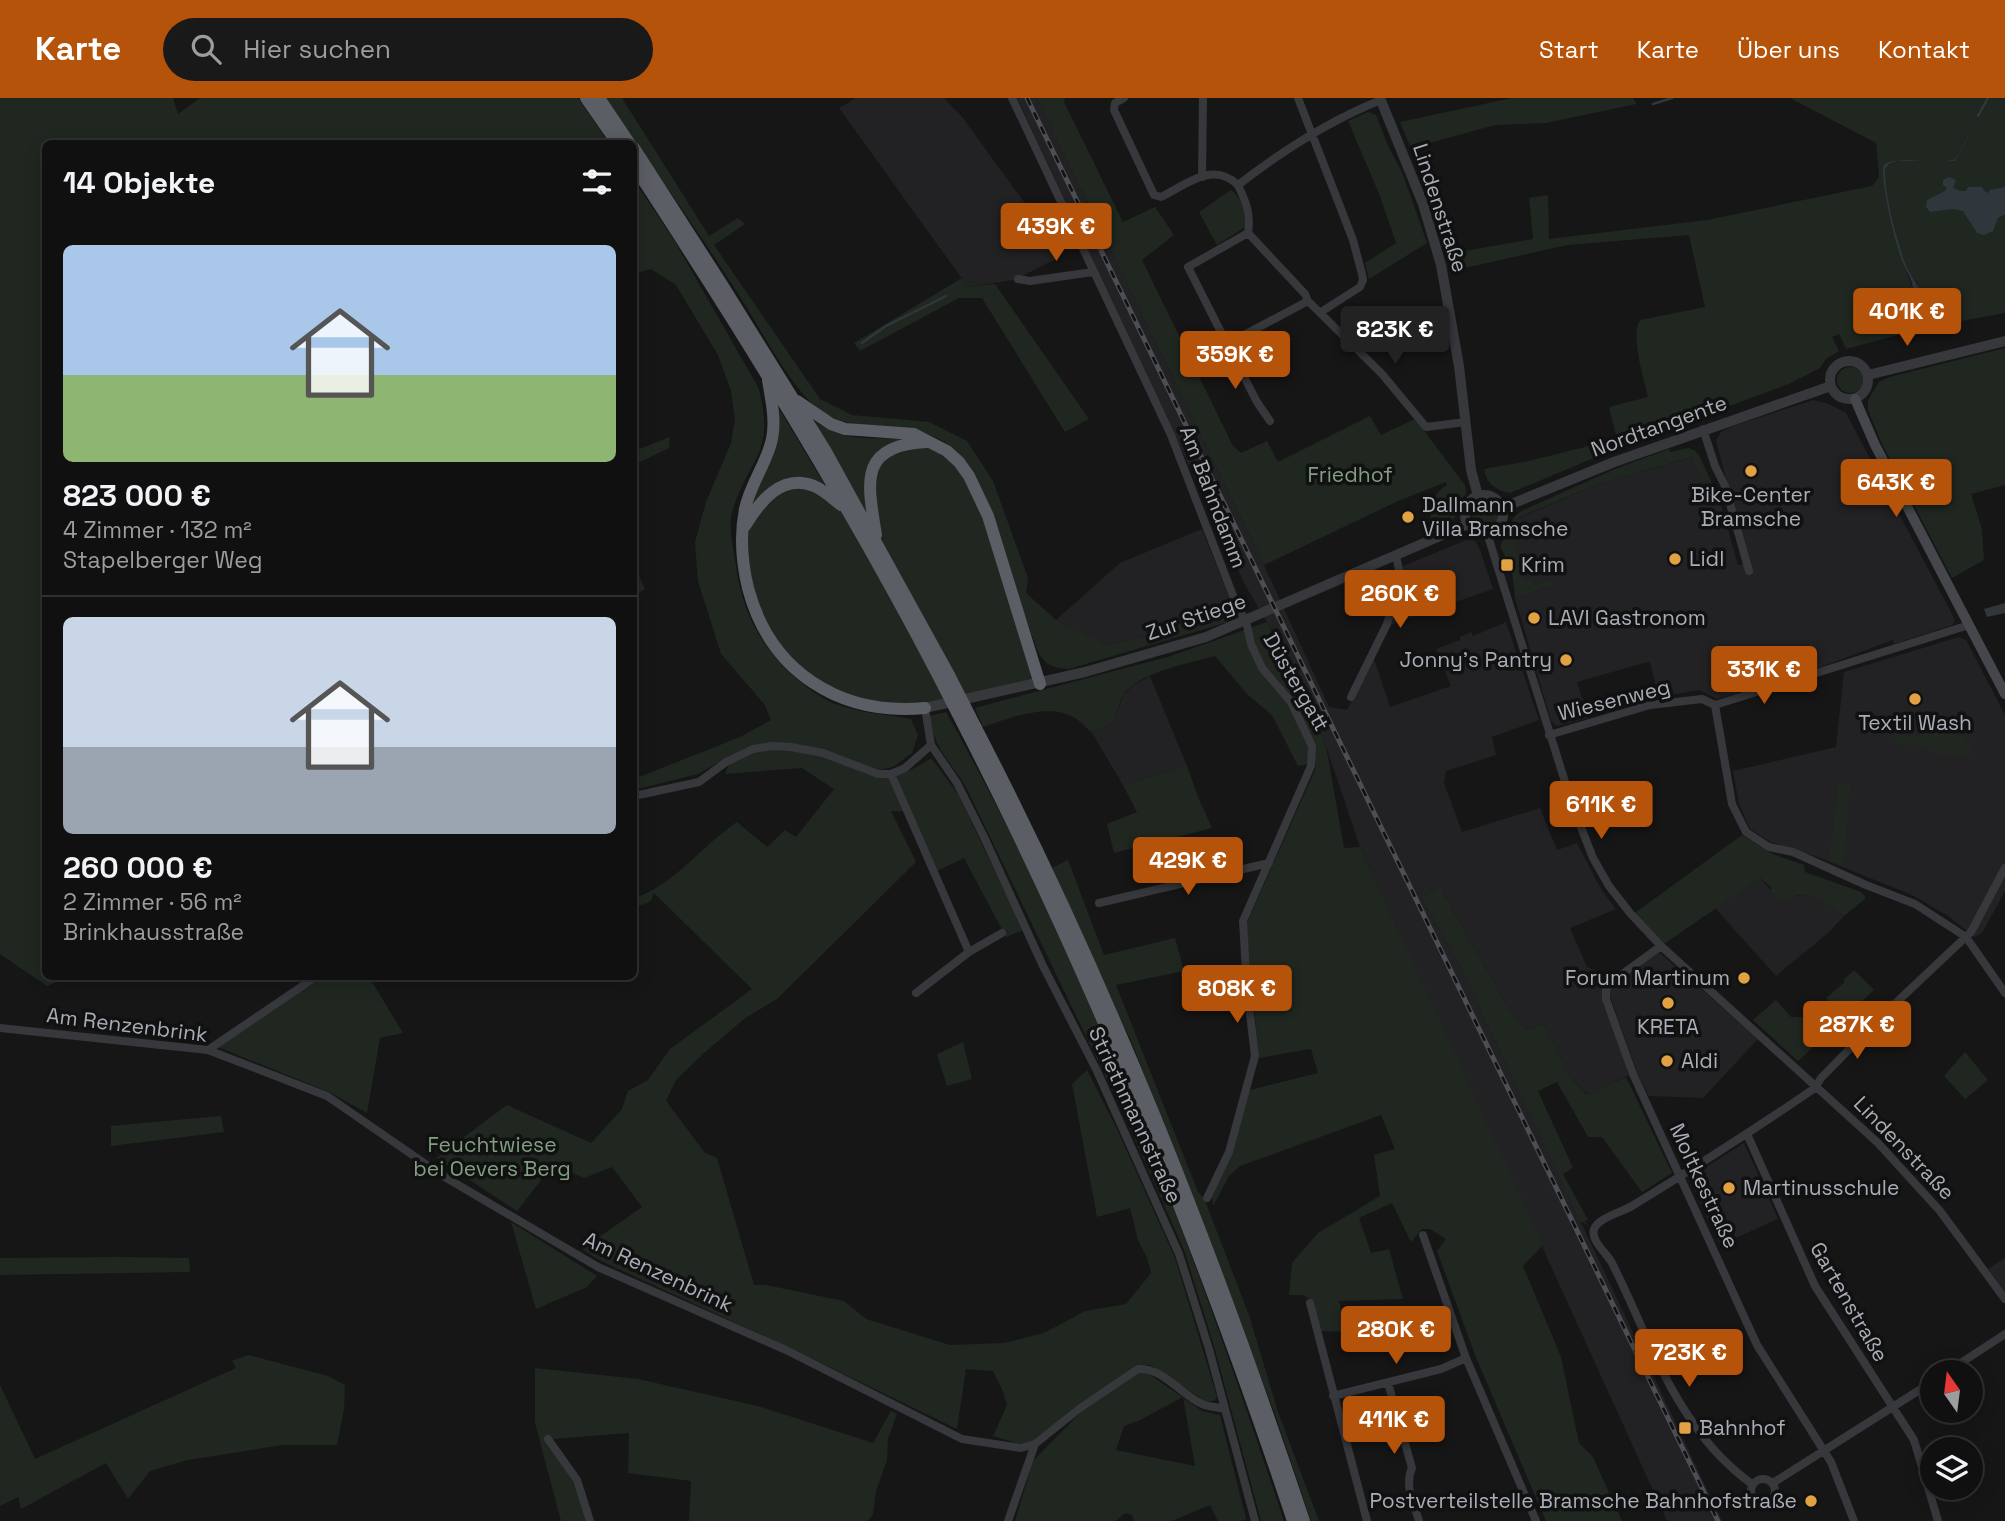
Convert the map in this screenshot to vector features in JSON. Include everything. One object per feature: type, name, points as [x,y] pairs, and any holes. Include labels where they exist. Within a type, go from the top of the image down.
[{"type":"highway","points":[[586,98],[615,140]]},
{"type":"highway","points":[[599,98],[627,140]]},
{"type":"highway","points":[[637,153],[792,397],[878,544],[971,730],[1051,880],[1153,1112],[1239,1332],[1304,1521]]},
{"type":"highway","points":[[637,171],[768,377],[944,677]]},
{"type":"highway","points":[[768,377],[773,421],[772,438],[748,499],[743,560],[752,602],[769,639],[796,671],[834,694],[855,703],[901,710],[925,708]]},
{"type":"highway","points":[[792,397],[831,424],[845,429],[914,434],[947,451],[959,462],[978,492],[988,516],[1040,684]]},
{"type":"highway","points":[[878,544],[870,493],[872,470],[888,450],[900,445],[931,442]]},
{"type":"highway","points":[[744,529],[764,499],[775,489],[788,484],[801,482],[816,486],[847,509]]},
{"type":"highway","points":[[971,730],[1139,1103],[1229,1335],[1293,1521]]},
{"type":"main road","points":[[1855,399],[1875,445],[2005,694]]},
{"type":"street","name":"Am Bahndamm","points":[[1012,98],[1171,435],[1237,606],[1246,621]]},
{"type":"street","points":[[1125,98],[1115,103],[1114,110],[1154,195],[1161,197],[1215,173],[1228,176],[1238,186],[1247,203],[1250,219],[1248,233]]},
{"type":"street","points":[[1202,177],[1203,98]]},
{"type":"street","points":[[1298,98],[1353,240],[1363,280],[1360,287],[1321,312]]},
{"type":"street","points":[[1238,186],[1279,153],[1311,133],[1380,99]]},
{"type":"street","name":"Lindenstraße","points":[[1380,99],[1423,204],[1441,265],[1454,332],[1471,470],[1478,496]]},
{"type":"street","points":[[1248,233],[1305,294],[1308,301],[1382,374],[1426,427],[1466,422]]},
{"type":"street","points":[[1248,233],[1188,267],[1257,402],[1270,421]]},
{"type":"street","points":[[1018,279],[1030,281],[1093,272]]},
{"type":"street","points":[[1227,344],[1308,301]]},
{"type":"street","points":[[1868,374],[2005,341]]},
{"type":"street","points":[[1845,362],[1857,362],[1868,374],[1865,392],[1855,399],[1838,396],[1831,386],[1833,371],[1845,362]]},
{"type":"street","name":"Nordtangente","points":[[1502,508],[1614,462],[1831,386]]},
{"type":"street","points":[[1703,429],[1715,466],[1725,486],[1749,571]]},
{"type":"street","points":[[1478,496],[1491,496],[1502,508],[1501,524],[1487,533],[1476,531],[1465,519],[1466,507],[1478,496]]},
{"type":"street","name":"Zur Stiege","points":[[925,708],[1040,684],[1171,649],[1246,621],[1468,524]]},
{"type":"street","name":"Lindenstraße","points":[[1487,533],[1582,834],[1608,886],[1661,946],[1878,1143],[1940,1211],[2005,1299]]},
{"type":"street","points":[[1351,697],[1387,624],[1401,577],[1396,557]]},
{"type":"street","name":"Düstergatt","points":[[1207,1198],[1229,1152],[1255,1056],[1243,921],[1311,766],[1312,746],[1291,702],[1262,668],[1251,644],[1246,621]]},
{"type":"street","name":"Wiesenweg","points":[[1549,735],[1650,705],[1702,699],[1715,705],[1969,625]]},
{"type":"street","points":[[1715,705],[1732,804],[1746,832],[1769,847],[1793,852],[1915,904],[1966,937],[2005,993]]},
{"type":"street","name":"Striethmannstraße","points":[[925,708],[931,745],[957,783],[1043,966],[1097,1071],[1179,1255],[1255,1521]]},
{"type":"street","points":[[637,795],[699,782],[726,762],[753,748],[791,747],[823,753],[878,774],[891,774],[905,768],[931,745]]},
{"type":"street","points":[[891,774],[970,951]]},
{"type":"street","points":[[1100,903],[1269,863]]},
{"type":"street","points":[[1753,1485],[1729,1467],[1696,1428],[1682,1406],[1610,1261],[1595,1240],[1595,1226],[1747,1134],[1815,1088],[1821,1078],[1880,1018],[1972,932],[2005,868]]},
{"type":"street","points":[[916,993],[970,951],[1003,933]]},
{"type":"street","name":"Moltkestraße","points":[[1661,946],[1610,983],[1605,996],[1633,1074],[1758,1345],[1839,1479],[1854,1521]]},
{"type":"street","points":[[208,1050],[311,980]]},
{"type":"street","name":"Am Renzenbrink","points":[[0,1028],[208,1050],[327,1096],[443,1176],[598,1267],[786,1350],[962,1439],[1021,1448],[1035,1444]]},
{"type":"street","name":"Gartenstraße","points":[[1747,1134],[1815,1286],[1914,1440],[1938,1521]]},
{"type":"street","points":[[1423,1235],[1466,1358],[1536,1521]]},
{"type":"street","points":[[1310,1303],[1367,1521]]},
{"type":"street","points":[[1965,1360],[2005,1334]]},
{"type":"street","points":[[1333,1396],[1441,1369],[1466,1358]]},
{"type":"street","points":[[1008,1521],[1035,1444],[1080,1408],[1138,1369],[1147,1368],[1181,1388],[1201,1404],[1225,1409]]},
{"type":"street","points":[[1388,1383],[1412,1468],[1408,1476],[1409,1485],[1419,1521]]},
{"type":"street","points":[[1773,1483],[1920,1390]]},
{"type":"street","points":[[548,1439],[577,1480],[590,1521]]},
{"type":"street","points":[[1762,1479],[1773,1483],[1776,1489],[1774,1496],[1766,1503],[1754,1499],[1751,1492],[1753,1485],[1762,1479]]},
{"type":"shaded area","points":[[856,98],[944,98],[963,118],[1024,202],[1056,259],[1014,280],[968,287],[839,108]]},
{"type":"shaded area","points":[[1017,98],[1037,98],[1264,565],[1329,707],[1347,710],[1374,659],[1390,707],[1451,686],[1436,649],[1460,640],[1460,637],[1471,632],[1473,636],[1506,622],[1539,720],[1492,737],[1496,755],[1446,771],[1444,783],[1462,832],[1540,808],[1557,850],[1577,843],[1601,889],[1616,909],[1570,928],[1587,967],[1607,974],[1603,997],[1629,1075],[1588,1095],[1571,1078],[1544,1024],[1527,1030],[1510,1011],[1440,887],[1421,897],[1458,962],[1722,1521],[1667,1521],[1360,847],[1326,746],[1267,622],[1245,585]]},
{"type":"shaded area","points":[[1977,119],[1955,161],[1945,161],[1955,159]]},
{"type":"shaded area","points":[[1903,160],[1926,161],[1897,161],[1885,169],[1888,201],[1896,234],[1905,263],[1922,296],[1923,314],[1918,319],[1912,306],[1912,283],[1901,258],[1892,226],[1884,187],[1883,167],[1894,161]]},
{"type":"shaded area","points":[[1949,177],[1956,180],[1953,188],[1960,191],[1966,191],[1968,187],[1982,187],[1988,193],[1990,190],[2005,187],[2005,214],[1998,218],[1993,231],[1984,235],[1977,233],[1963,211],[1953,209],[1930,212],[1926,207],[1927,200],[1945,191],[1947,188],[1943,185],[1943,180]]},
{"type":"shaded area","points":[[1813,400],[1846,413],[1955,620],[1953,625],[1894,644],[1893,640],[1810,671],[1717,699],[1699,690],[1659,697],[1650,662],[1644,663],[1577,682],[1588,718],[1557,726],[1551,721],[1515,598],[1551,586],[1552,580],[1535,585],[1533,580],[1525,581],[1511,532],[1517,519],[1598,484],[1693,457],[1702,482],[1708,481],[1714,503],[1720,501],[1738,565],[1749,563],[1716,441],[1721,432],[1733,426]]},
{"type":"shaded area","points":[[1202,529],[1232,605],[1168,631],[1109,645],[1056,620],[1120,563]]},
{"type":"shaded area","points":[[1469,539],[1475,541],[1479,547],[1493,589],[1390,625],[1404,579],[1403,566]]},
{"type":"shaded area","points":[[2005,603],[2005,613],[1987,617],[1984,609]]},
{"type":"shaded area","points":[[1959,637],[1966,640],[2005,715],[2005,891],[1982,933],[1975,937],[1948,916],[1912,895],[1815,856],[1771,842],[1750,829],[1739,804],[1733,771],[1836,747],[1844,672]]},
{"type":"shaded area","points":[[1150,676],[1187,766],[1123,785],[1092,733],[1114,721],[1123,695],[1132,686]]},
{"type":"shaded area","points":[[1760,878],[1780,901],[1789,896],[1806,895],[1823,899],[1844,916],[1828,933],[1776,976],[1715,908]]},
{"type":"shaded area","points":[[1659,952],[1758,1039],[1703,1098],[1649,1096],[1637,1072],[1610,996],[1609,990]]},
{"type":"shaded area","name":"Martinusschule","points":[[1744,1143],[1778,1219],[1720,1245],[1689,1178]]},
{"type":"shaded area","points":[[2005,1258],[2005,1292],[1988,1269]]},
{"type":"green space","points":[[0,98],[173,98],[178,114],[200,98],[578,98],[607,140],[42,140],[42,980],[60,980],[47,986],[0,954]]},
{"type":"green space","points":[[605,98],[622,98],[709,236],[738,218],[745,224],[714,245],[820,399],[852,415],[929,422],[967,441],[993,481],[1028,578],[1026,593],[1056,620],[1109,645],[1168,631],[1232,605],[1228,622],[1069,669],[1047,663],[1038,652],[971,470],[963,459],[938,438],[920,432],[847,422],[830,416],[815,406],[794,383],[746,305],[637,144],[637,140],[634,140]]},
{"type":"green space","name":"Friedhof","points":[[1037,98],[1065,98],[1064,102],[1123,222],[1155,207],[1174,235],[1142,260],[1233,446],[1241,453],[1267,441],[1278,462],[1370,416],[1381,435],[1415,419],[1465,485],[1466,493],[1459,504],[1457,515],[1452,520],[1432,529],[1432,504],[1437,493],[1447,485],[1446,482],[1398,501],[1264,565]]},
{"type":"green space","points":[[1512,98],[1633,98],[1636,104],[1546,123],[1495,125],[1411,148],[1400,122]]},
{"type":"green space","points":[[1790,98],[1988,98],[1977,118],[1990,98],[2005,98],[2005,313],[1924,328],[1846,349],[1839,334],[1832,337],[1839,351],[1826,359],[1820,368],[1789,384],[1620,447],[1510,493],[1496,488],[1490,482],[1484,469],[1617,439],[1609,407],[1648,397],[1637,346],[1637,327],[1640,320],[1705,307],[1689,235],[1567,245],[1451,271],[1447,254],[1533,239],[1529,198],[1548,195],[1549,239],[1707,220],[1872,186],[1879,177],[1876,143]],"holes":[[[1903,160],[1926,161],[1897,161],[1886,166],[1886,190],[1883,172],[1886,163],[1894,161]],[[1888,195],[1906,266],[1918,283],[1911,299],[1912,286],[1898,248]]]},
{"type":"green space","points":[[1368,112],[1376,115],[1402,172],[1427,243],[1369,279],[1365,263],[1396,243],[1380,196],[1348,121]]},
{"type":"green space","name":"Feuchtwiese bei Oevers Berg","points":[[637,184],[674,240],[758,387],[763,410],[762,442],[738,494],[731,526],[743,599],[764,643],[785,668],[824,698],[853,709],[911,719],[918,735],[912,753],[893,767],[878,770],[821,752],[864,773],[887,777],[914,768],[931,758],[958,794],[1023,930],[1006,937],[964,858],[937,871],[911,811],[891,811],[916,862],[778,998],[744,1019],[676,1080],[666,1101],[705,1153],[717,1158],[754,1285],[766,1285],[844,1301],[866,1319],[950,1345],[1004,1343],[1044,1333],[1085,1311],[1126,1304],[1151,1273],[1138,1240],[1130,1208],[1097,1217],[1072,1084],[1087,1070],[1116,1127],[1175,1258],[1217,1397],[1214,1401],[1205,1401],[1150,1365],[1140,1365],[1078,1404],[1034,1441],[1020,1444],[993,1436],[1007,1405],[993,1371],[966,1369],[957,1429],[601,1261],[582,1249],[642,1207],[612,1167],[584,1178],[553,1165],[517,1211],[436,1158],[507,1105],[591,1143],[622,1109],[628,1091],[648,1080],[670,1049],[752,989],[654,893],[651,901],[637,907],[637,897],[675,875],[737,822],[767,847],[785,830],[796,837],[834,789],[802,768],[725,774],[733,754],[698,774],[637,789],[637,778],[740,737],[771,720],[765,705],[721,654],[698,581],[695,542],[706,502],[731,443],[735,419],[731,391],[718,355],[676,285],[651,269],[637,273]]},
{"type":"green space","points":[[1231,190],[1241,202],[1245,227],[1217,245],[1199,212]]},
{"type":"green space","points":[[962,278],[968,287],[995,284],[1089,419],[1065,432],[982,298],[959,298],[860,351],[854,343]]},
{"type":"green space","points":[[2005,348],[2005,485],[1971,494],[1982,529],[1984,560],[1952,578],[1882,444],[1868,410],[1868,400],[1879,382],[1890,377]]},
{"type":"green space","points":[[1850,367],[1859,371],[1863,380],[1859,389],[1850,393],[1841,389],[1837,380],[1841,371]]},
{"type":"green space","points":[[775,402],[828,490],[800,479],[747,514]]},
{"type":"green space","points":[[807,415],[829,430],[852,437],[903,438],[879,458],[868,472],[866,489],[870,520]]},
{"type":"green space","points":[[670,437],[669,448],[637,464],[637,450]]},
{"type":"green space","points":[[931,442],[969,476],[1040,684],[962,702],[878,544],[872,470],[880,458]]},
{"type":"green space","points":[[1688,448],[1699,455],[1720,501],[1714,504],[1708,481],[1702,482],[1692,457],[1598,484],[1520,517],[1517,519],[1517,530],[1512,532],[1525,580],[1533,580],[1535,585],[1552,580],[1553,583],[1515,598],[1512,571],[1500,546],[1514,517],[1521,511],[1615,469],[1669,449],[1670,452]]},
{"type":"green space","points":[[801,483],[847,509],[952,704],[901,710],[814,683],[761,624],[742,545],[753,513],[764,499]]},
{"type":"green space","points":[[1485,501],[1494,505],[1498,514],[1494,523],[1485,527],[1476,523],[1472,514],[1476,505]]},
{"type":"green space","points":[[637,568],[638,573],[645,589],[637,595]]},
{"type":"green space","points":[[1267,622],[1326,746],[1344,848],[1360,847],[1543,1245],[1523,1266],[1561,1357],[1579,1443],[1593,1457],[1622,1521],[1546,1521],[1475,1355],[1437,1251],[1446,1239],[1430,1229],[1422,1229],[1411,1242],[1392,1203],[1359,1218],[1371,1253],[1389,1249],[1403,1299],[1339,1301],[1347,1332],[1321,1331],[1313,1302],[1303,1295],[1289,1295],[1292,1263],[1318,1233],[1380,1196],[1374,1155],[1395,1149],[1381,1115],[1240,1166],[1229,1176],[1213,1206],[1212,1195],[1250,1090],[1318,1073],[1311,1049],[1259,1058],[1246,925],[1316,763],[1298,766],[1272,715],[1247,694],[1215,656],[1140,680],[1123,695],[1114,721],[1092,733],[1075,718],[1053,711],[1029,713],[983,727],[975,708],[1171,656]]},
{"type":"green space","points":[[946,712],[1047,907],[1092,1007],[1175,1211],[1284,1521],[1261,1521],[1214,1346],[1184,1250],[1122,1111],[964,783],[937,743],[930,716]]},
{"type":"green space","points":[[1936,715],[1946,733],[1963,736],[1972,744],[1970,753],[1945,755],[1929,752],[1929,746],[1895,744],[1895,737],[1922,735],[1927,716]]},
{"type":"green space","points":[[1187,766],[1212,828],[1114,853],[1107,824],[1137,812],[1123,785]]},
{"type":"green space","points":[[1850,783],[1844,867],[1829,861],[1838,785]]},
{"type":"green space","points":[[1742,835],[1775,855],[1804,865],[1805,872],[1861,892],[1866,898],[1844,916],[1822,900],[1806,895],[1789,897],[1780,902],[1770,890],[1772,888],[1760,878],[1661,946],[1632,915]]},
{"type":"green space","points":[[1068,860],[1104,955],[1175,938],[1184,971],[1116,985],[1249,1315],[1278,1412],[1319,1521],[1311,1521],[1275,1414],[1134,1048],[1052,868]]},
{"type":"green space","points":[[1440,887],[1510,1011],[1527,1030],[1544,1024],[1571,1078],[1587,1095],[1626,1077],[1672,1173],[1642,1192],[1602,1137],[1588,1137],[1557,1082],[1538,1091],[1573,1168],[1563,1174],[1588,1220],[1584,1221],[1588,1225],[1580,1221],[1458,962],[1421,897]]},
{"type":"green space","points":[[1854,970],[1874,990],[1798,1061],[1753,1020],[1776,1000],[1791,1017],[1825,1017],[1831,1022],[1840,1013],[1826,998],[1845,982],[1843,980]]},
{"type":"green space","points":[[318,980],[371,980],[403,1033],[380,1038],[367,1113],[329,1092],[218,1047]]},
{"type":"green space","points":[[963,1042],[972,1079],[947,1086],[937,1054]]},
{"type":"green space","points":[[1965,1052],[1988,1080],[1965,1099],[1944,1076]]},
{"type":"green space","points":[[221,1116],[224,1132],[111,1146],[111,1126]]},
{"type":"green space","points":[[1699,1199],[1720,1207],[1709,1222]]},
{"type":"green space","points":[[511,1222],[597,1276],[587,1287],[536,1309]]},
{"type":"green space","points":[[0,1258],[189,1258],[190,1272],[0,1275]]},
{"type":"green space","points":[[248,1355],[328,1376],[345,1385],[344,1409],[337,1445],[283,1445],[188,1460],[150,1471],[128,1499],[106,1463],[21,1509],[18,1497],[0,1506],[0,1385],[35,1459],[236,1368],[232,1361]]},
{"type":"green space","points":[[535,1368],[638,1379],[758,1406],[873,1443],[891,1411],[897,1414],[888,1439],[887,1460],[876,1491],[873,1514],[868,1521],[689,1521],[691,1481],[628,1473],[629,1433],[553,1439],[548,1443],[572,1480],[587,1521],[561,1521],[535,1423]]},
{"type":"green space","points":[[1139,1372],[1146,1372],[1182,1397],[1124,1426],[1116,1450],[1195,1466],[1183,1398],[1202,1411],[1220,1415],[1246,1519],[1218,1521],[1210,1505],[1172,1521],[1134,1521],[1132,1515],[1125,1513],[1116,1521],[1015,1521],[1033,1461],[1081,1412]]},
{"type":"waterway","points":[[1653,104],[1672,98]]},
{"type":"waterway","points":[[1978,116],[1988,98]]},
{"type":"waterway","points":[[862,343],[886,326],[946,296]]},
{"type":"railway","points":[[1027,98],[1718,1521]]},
{"type":"place","name":"Bike-Center Bramsche","points":[[1751,471]]},
{"type":"place","name":"Dallmann Villa Bramsche","points":[[1408,517]]},
{"type":"place","name":"Lidl","points":[[1675,559]]},
{"type":"place","name":"Krim","points":[[1507,565]]},
{"type":"place","name":"LAVI Gastronom","points":[[1534,618]]},
{"type":"place","name":"Jonny's Pantry","points":[[1566,660]]},
{"type":"place","name":"Textil Wash","points":[[1915,699]]},
{"type":"place","name":"Forum Martinum","points":[[1744,978]]},
{"type":"place","name":"KRETA","points":[[1668,1003]]},
{"type":"place","name":"Aldi","points":[[1667,1061]]},
{"type":"place","name":"Martinusschule","points":[[1729,1188]]},
{"type":"place","name":"Bahnhof","points":[[1685,1428]]},
{"type":"place","name":"Postverteilstelle Bramsche Bahnhofstraße","points":[[1811,1501]]}]
